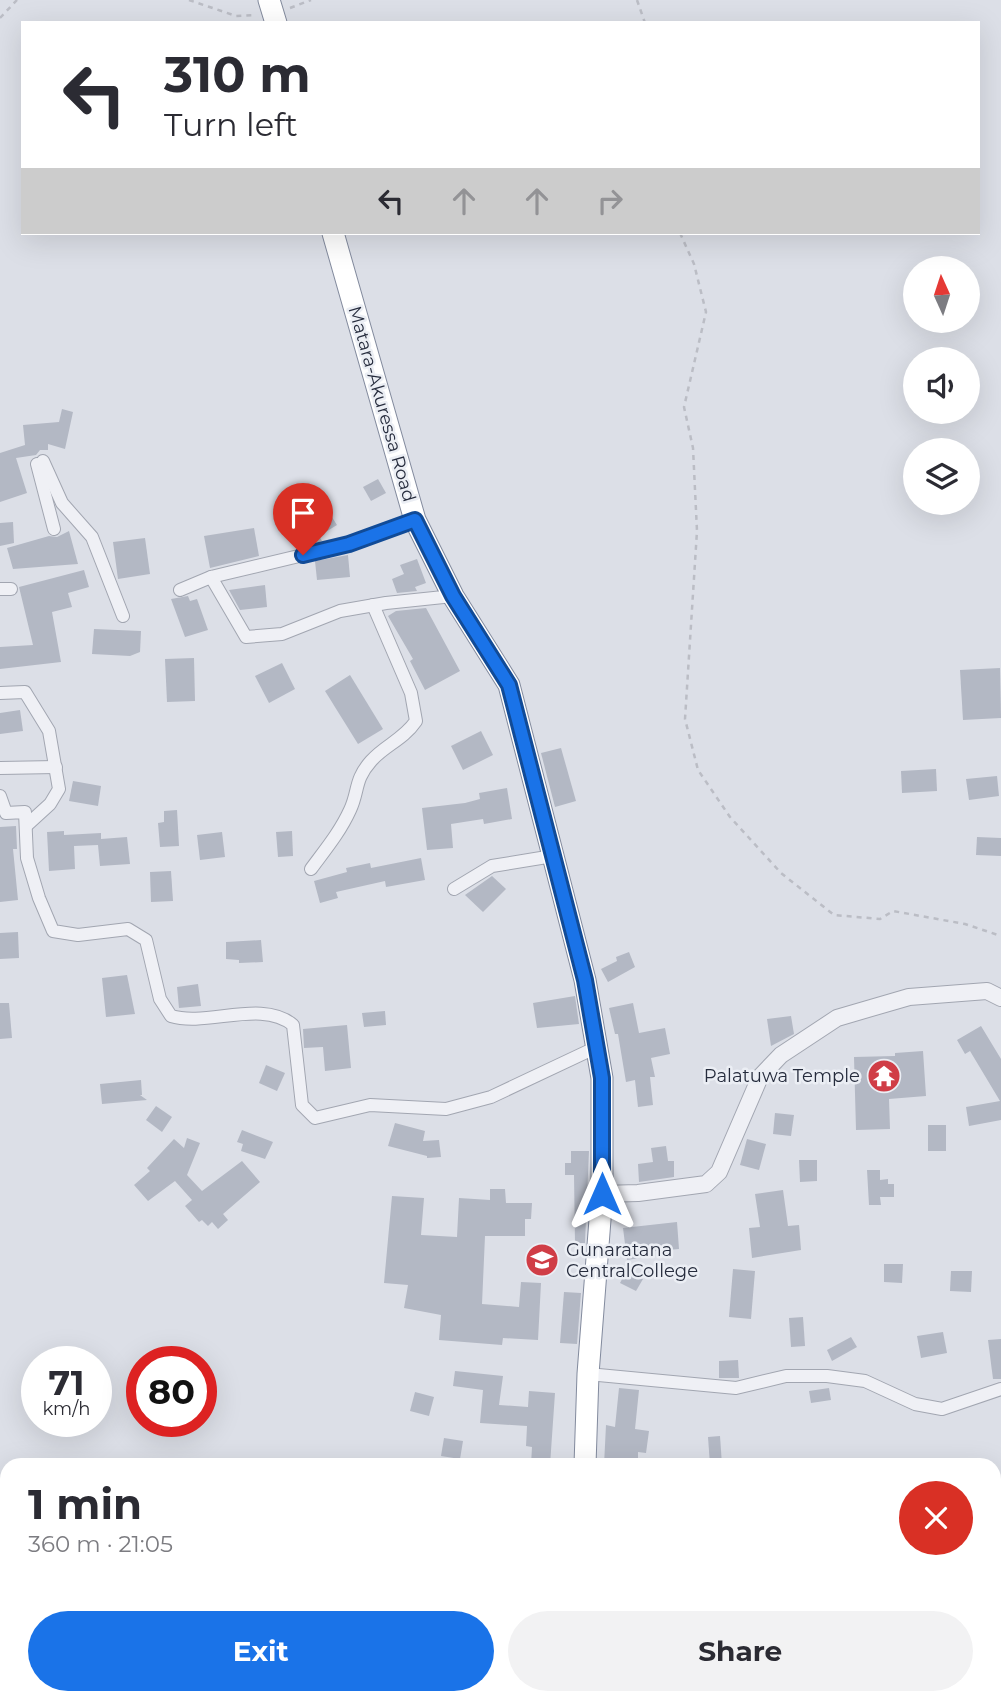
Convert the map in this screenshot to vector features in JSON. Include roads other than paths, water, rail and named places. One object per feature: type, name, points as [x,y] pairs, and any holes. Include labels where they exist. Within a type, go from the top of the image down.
[{"type":"highway","name":"Matara-Akuressa Road","points":[[334,235],[415,520],[453,596],[509,685],[585,980],[602,1078],[602,1194],[588,1374],[585,1458]]},
{"type":"street","points":[[54,529],[40,462],[62,503],[92,537],[123,615]]},
{"type":"street","points":[[180,590],[211,577],[349,544],[415,520]]},
{"type":"street","points":[[211,577],[246,637],[282,634],[340,611],[453,596]]},
{"type":"street","points":[[311,869],[339,831],[352,807],[355,785],[372,760],[406,735],[416,721],[411,693],[373,606]]},
{"type":"street","points":[[1,705],[0,694],[25,692],[49,731],[59,789],[50,804],[27,825]]},
{"type":"street","points":[[0,768],[56,767]]},
{"type":"street","points":[[0,796],[6,813],[25,812],[27,858],[38,898],[53,931],[78,935],[128,929],[146,940],[160,999],[171,1016],[186,1021],[231,1015],[282,1016],[293,1026],[302,1105],[315,1118],[370,1105],[446,1109],[491,1097],[597,1048]]},
{"type":"street","points":[[454,889],[492,866],[553,856]]},
{"type":"street","points":[[602,1194],[638,1194],[706,1184],[719,1172],[760,1077],[781,1055],[837,1018],[909,997],[987,991],[1001,998]]},
{"type":"street","points":[[588,1374],[736,1388],[786,1376],[827,1376],[865,1381],[915,1404],[942,1409],[1001,1389]]},
{"type":"place","name":"Palatuwa Temple","points":[[884,1076]]},
{"type":"place","name":"Gunaratana CentralCollege","points":[[542,1260]]}]
